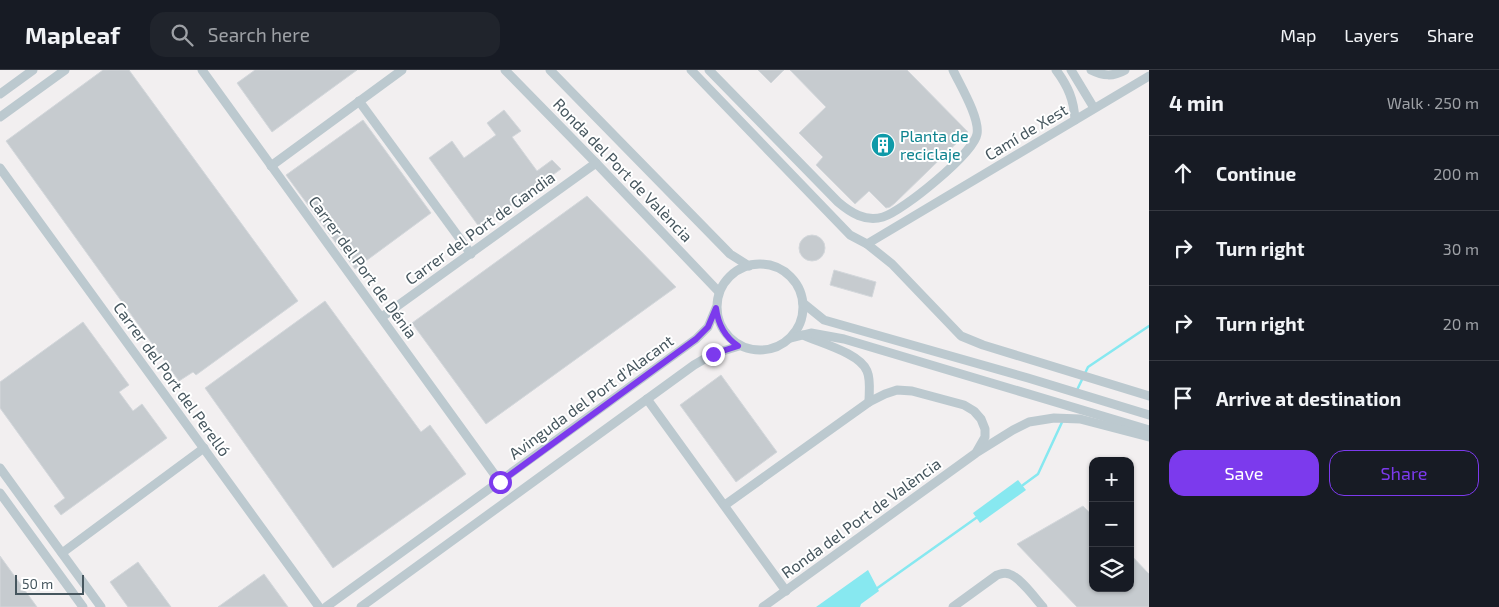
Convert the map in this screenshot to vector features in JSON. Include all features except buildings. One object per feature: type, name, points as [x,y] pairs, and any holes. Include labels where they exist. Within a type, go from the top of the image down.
[{"type":"street","points":[[0,94],[33,70]]},
{"type":"street","points":[[0,117],[65,70]]},
{"type":"street","name":"Carrer del Port de Dénia","points":[[202,70],[500,482]]},
{"type":"street","points":[[271,166],[402,70]]},
{"type":"street","name":"Ronda del Port de València","points":[[505,70],[719,292]]},
{"type":"street","name":"Ronda del Port de València","points":[[550,70],[730,254],[749,266]]},
{"type":"street","points":[[691,70],[850,235],[867,244],[892,264],[962,336],[983,346],[1149,396]]},
{"type":"street","points":[[709,70],[838,202],[851,213],[866,218],[883,217],[924,193],[976,140],[978,132],[977,122],[953,70]]},
{"type":"street","points":[[1056,70],[1072,96],[1075,120]]},
{"type":"street","points":[[1071,70],[1094,108]]},
{"type":"street","points":[[1091,70],[1101,75],[1110,76],[1125,70]]},
{"type":"street","name":"Camí de Xest","points":[[867,244],[1149,76]]},
{"type":"street","points":[[359,101],[471,254]]},
{"type":"street","name":"Carrer del Port de Gandia","points":[[382,317],[596,163]]},
{"type":"street","name":"Carrer del Port del Perelló","points":[[0,168],[318,607]]},
{"type":"street","points":[[362,607],[694,365],[713,354],[738,346],[762,351],[782,345],[791,338],[799,327],[802,318],[803,302],[802,293],[796,282],[785,271],[761,263],[743,267],[728,277],[719,292],[716,308],[717,317],[725,334],[738,346]]},
{"type":"street","points":[[803,302],[824,320],[1149,415]]},
{"type":"street","name":"Avinguda del Port d'Alacant","points":[[326,607],[696,339],[708,327],[716,308]]},
{"type":"street","points":[[791,338],[811,333],[844,339],[1149,430]]},
{"type":"street","points":[[803,335],[846,353],[862,363],[867,370],[870,380],[869,402]]},
{"type":"street","points":[[725,504],[869,402],[897,390],[912,391],[964,405],[974,411],[981,419],[985,428],[985,437],[976,453]]},
{"type":"street","points":[[647,399],[786,590]]},
{"type":"street","name":"Ronda del Port de València","points":[[763,607],[976,453],[1029,422],[1054,418],[1080,419],[1149,437]]},
{"type":"street","points":[[62,553],[204,448]]},
{"type":"street","points":[[0,468],[101,607]]},
{"type":"street","points":[[0,493],[83,607]]},
{"type":"street","points":[[953,607],[997,575],[1004,573],[1016,578],[1044,607]]},
{"type":"water","points":[[1018,480],[1026,490],[980,523],[973,513]]},
{"type":"water","points":[[868,570],[879,591],[861,604],[860,607],[816,607]]},
{"type":"waterway","points":[[1077,390],[1088,367],[1149,326]]},
{"type":"waterway","points":[[1023,485],[1038,474],[1063,420]]},
{"type":"waterway","points":[[876,589],[976,518]]},
{"type":"place","name":"Planta de reciclaje","points":[[883,145]]},
{"type":"route","points":[[500,482],[696,339],[708,327],[716,308],[717,317],[725,334],[738,346],[713,354]]}]
